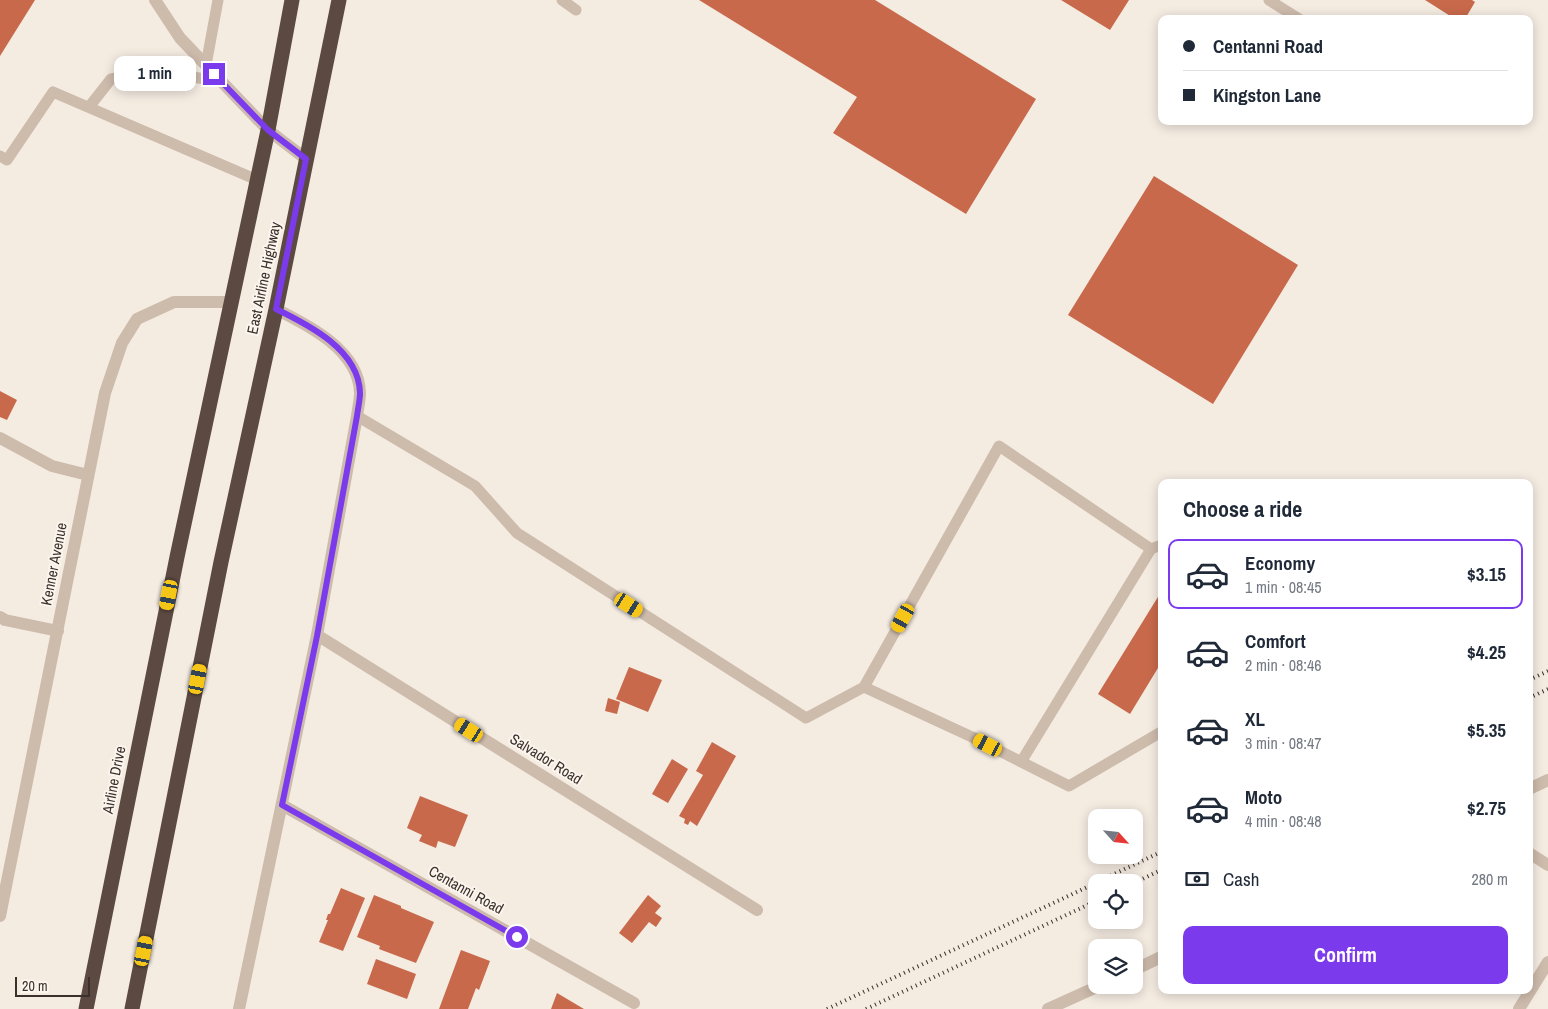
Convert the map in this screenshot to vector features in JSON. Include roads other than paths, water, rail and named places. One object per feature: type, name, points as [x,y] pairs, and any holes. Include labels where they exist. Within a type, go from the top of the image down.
[{"type":"highway","name":"East Airline Highway","points":[[177,557],[268,130],[292,0]]},
{"type":"highway","name":"East Airline Highway","points":[[132,1009],[221,562],[276,309],[339,0]]},
{"type":"highway","name":"Airline Drive","points":[[86,1009],[177,557]]},
{"type":"street","points":[[155,0],[180,38],[268,130],[306,159]]},
{"type":"street","name":"Kenner Avenue","points":[[0,916],[3,890],[58,631],[105,393],[122,343],[137,320],[174,302],[232,302]]},
{"type":"street","points":[[239,1009],[317,636],[360,392],[351,362],[313,328],[276,309]]},
{"type":"street","points":[[0,438],[52,466],[88,475]]},
{"type":"street","points":[[3,618],[58,631]]},
{"type":"street","name":"Salvador Road","points":[[317,636],[757,910]]},
{"type":"street","points":[[1533,787],[1548,780]]},
{"type":"street","name":"Centanni Road","points":[[282,805],[634,1003]]},
{"type":"street","points":[[1533,856],[1548,865]]},
{"type":"street","points":[[1143,966],[1158,958]]},
{"type":"street","points":[[1533,986],[1548,962]]},
{"type":"street","points":[[1048,1009],[1088,991]]},
{"type":"street","points":[[1519,1009],[1528,994]]},
{"type":"lane","points":[[206,65],[218,0]]},
{"type":"lane","points":[[562,0],[576,10]]},
{"type":"lane","points":[[1269,0],[1293,15]]},
{"type":"lane","points":[[89,107],[111,79],[143,73],[187,76],[222,82]]},
{"type":"lane","points":[[0,156],[7,160],[53,92],[257,180]]},
{"type":"lane","points":[[357,416],[475,486],[517,533],[806,718],[864,687],[998,446],[1156,547],[1022,762]]},
{"type":"lane","points":[[864,687],[972,737],[1069,786],[1158,734]]},
{"type":"railway","points":[[1533,678],[1548,671]]},
{"type":"railway","points":[[1533,696],[1548,689]]},
{"type":"railway","points":[[1114,874],[1158,853]]},
{"type":"railway","points":[[1143,879],[1158,871]]},
{"type":"railway","points":[[827,1009],[1088,887]]},
{"type":"railway","points":[[866,1009],[1088,905]]}]
